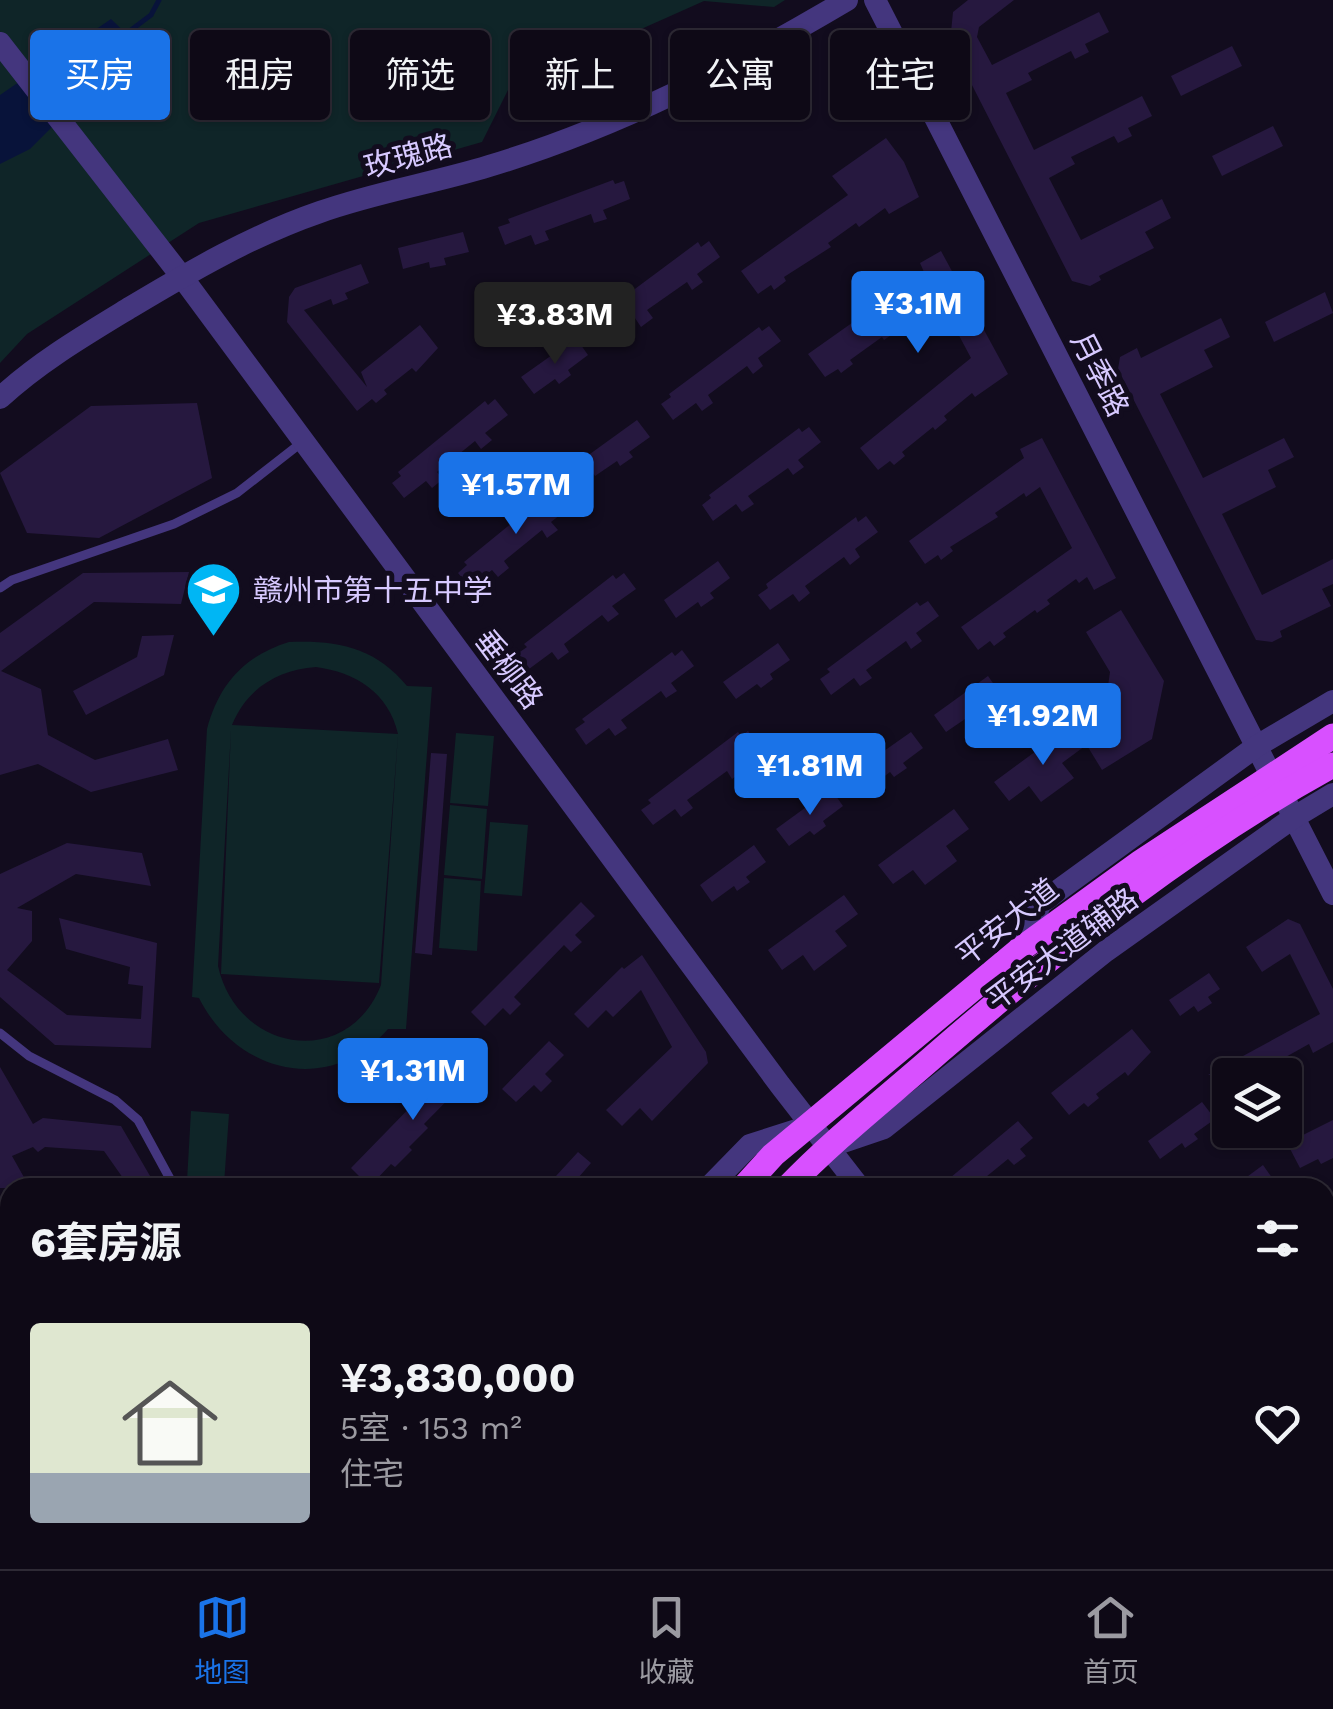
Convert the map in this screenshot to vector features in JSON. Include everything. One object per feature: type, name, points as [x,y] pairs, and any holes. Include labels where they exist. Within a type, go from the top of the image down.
[{"type":"main road","name":"平安大道","points":[[752,1178],[811,1125],[1026,961],[1151,880],[1333,736]]},
{"type":"main road","name":"平安大道","points":[[1276,784],[1333,765]]},
{"type":"main road","name":"平安大道","points":[[797,1178],[1026,961]]},
{"type":"street","name":"玫瑰路","points":[[0,398],[74,341],[248,242],[320,212],[490,166],[604,124],[705,80],[847,0]]},
{"type":"street","name":"月季路","points":[[875,0],[1333,894]]},
{"type":"street","name":"垂柳路","points":[[0,43],[182,277],[852,1178]]},
{"type":"street","name":"平安大道辅路","points":[[1026,961],[1041,903],[1257,746],[1333,701]]},
{"type":"street","name":"平安大道辅路","points":[[828,1147],[884,1128],[1106,950],[1292,818],[1333,794]]},
{"type":"street","points":[[1026,961],[1106,950]]},
{"type":"street","points":[[718,1178],[750,1145],[811,1125]]},
{"type":"lane","points":[[0,588],[12,580],[174,524],[237,492],[304,442]]},
{"type":"lane","points":[[0,1033],[29,1056],[115,1100],[138,1120],[170,1178]]},
{"type":"green space","points":[[0,0],[785,0],[774,7],[704,1],[639,30],[510,30],[510,88],[482,142],[199,223],[27,334],[0,363]]},
{"type":"green space","points":[[289,642],[339,645],[382,662],[407,686],[432,687],[406,1029],[388,1029],[365,1050],[339,1063],[313,1069],[286,1067],[260,1059],[236,1044],[216,1024],[199,998],[192,997],[207,729],[226,685],[246,664]],"holes":[[[302,669],[330,670],[368,687],[387,707],[398,734],[232,725],[255,691],[277,677]],[[231,730],[221,974],[218,966]],[[398,735],[381,985],[365,1012],[344,1030],[319,1039],[294,1040],[269,1032],[247,1017],[229,995],[221,974],[379,983]]]},
{"type":"green space","points":[[456,733],[494,736],[488,806],[450,803]]},
{"type":"green space","points":[[450,805],[487,809],[482,879],[444,875]]},
{"type":"green space","points":[[490,822],[528,825],[522,896],[484,893]]},
{"type":"green space","points":[[444,878],[481,881],[477,951],[439,948]]},
{"type":"green space","points":[[191,1111],[229,1114],[224,1178],[187,1178]]},
{"type":"water","points":[[111,19],[122,30],[95,30]]},
{"type":"water","points":[[30,74],[30,120],[59,120],[30,149],[0,164],[0,95]]},
{"type":"building","points":[[968,0],[1014,0],[979,27],[977,37],[992,65],[1099,12],[1109,32],[1085,44],[1089,52],[1075,59],[1071,51],[1028,73],[1032,80],[1006,93],[1034,150],[1142,96],[1152,116],[1128,128],[1132,136],[1118,143],[1114,136],[1071,157],[1075,164],[1049,178],[1081,240],[1162,199],[1171,218],[1145,232],[1154,248],[1099,276],[1101,280],[1090,286],[1072,281],[970,81],[970,30],[951,30],[953,12]]},
{"type":"building","points":[[1232,46],[1242,66],[1181,96],[1171,76]]},
{"type":"building","points":[[1273,126],[1283,146],[1222,176],[1212,156]]},
{"type":"building","points":[[886,138],[904,162],[919,197],[889,214],[885,208],[859,227],[856,223],[828,243],[831,247],[784,277],[786,281],[774,290],[771,285],[758,294],[741,271],[848,195],[832,176]]},
{"type":"building","points":[[613,180],[615,184],[624,181],[630,199],[603,210],[607,219],[594,223],[591,214],[545,231],[549,240],[535,245],[531,235],[505,245],[498,227],[510,223],[508,219]]},
{"type":"building","points":[[463,232],[469,252],[444,258],[446,265],[430,268],[429,262],[403,269],[398,248]]},
{"type":"building","points":[[709,241],[720,257],[697,274],[703,282],[692,290],[687,282],[647,310],[653,318],[641,327],[635,318],[612,335],[601,320],[611,313],[608,309],[698,242],[701,247]]},
{"type":"building","points":[[941,251],[1008,374],[975,397],[972,393],[944,416],[947,420],[902,452],[905,456],[878,470],[860,448],[971,358],[940,300],[926,310],[923,306],[894,327],[897,331],[850,360],[853,364],[841,373],[838,369],[825,377],[808,354],[924,272],[920,263]]},
{"type":"building","points":[[361,264],[369,283],[345,293],[348,299],[333,305],[331,299],[304,310],[367,387],[361,372],[420,325],[438,348],[416,372],[412,368],[384,390],[387,394],[376,403],[372,399],[357,411],[287,322],[289,297],[295,288]]},
{"type":"building","points":[[1325,292],[1333,313],[1274,342],[1265,322]]},
{"type":"building","points":[[1221,318],[1230,337],[1204,350],[1213,367],[1160,394],[1203,478],[1284,438],[1294,457],[1268,470],[1276,487],[1222,514],[1262,595],[1333,559],[1333,584],[1322,589],[1331,606],[1280,631],[1282,637],[1272,642],[1256,640],[1118,369],[1120,357],[1137,348],[1141,358]]},
{"type":"building","points":[[769,326],[781,341],[758,358],[763,366],[753,374],[747,366],[708,395],[713,403],[702,411],[696,403],[673,420],[661,404],[671,397],[669,394],[759,327],[762,331]]},
{"type":"building","points":[[576,338],[588,355],[568,370],[571,375],[559,384],[555,379],[534,394],[521,377]]},
{"type":"building","points":[[495,399],[508,415],[485,433],[492,440],[481,449],[475,441],[437,472],[443,479],[432,488],[426,481],[404,498],[392,483],[401,476],[398,472],[485,401],[488,405]]},
{"type":"building","points":[[197,403],[212,478],[99,538],[27,533],[0,473],[91,406]]},
{"type":"building","points":[[637,420],[650,437],[629,452],[633,457],[620,466],[617,461],[595,476],[583,459]]},
{"type":"building","points":[[809,427],[821,442],[798,460],[804,467],[793,475],[788,468],[748,496],[754,504],[742,512],[736,504],[713,521],[702,505],[711,498],[709,495],[799,428],[802,432]]},
{"type":"building","points":[[1042,438],[1116,578],[1094,590],[1087,577],[1079,583],[1076,579],[1047,600],[1050,604],[1003,633],[1006,637],[994,646],[990,641],[978,650],[961,627],[1072,548],[1040,487],[995,513],[998,517],[950,547],[953,551],[941,560],[938,555],[925,564],[909,541],[1024,458],[1020,449]]},
{"type":"building","points":[[561,488],[574,504],[551,522],[558,530],[547,538],[542,530],[504,561],[509,568],[498,577],[492,570],[470,587],[458,573],[467,565],[464,562],[551,491],[554,494]]},
{"type":"building","points":[[866,516],[878,532],[855,549],[860,557],[850,565],[844,557],[805,586],[810,593],[799,602],[793,594],[770,610],[758,595],[768,588],[766,584],[856,517],[858,522]]},
{"type":"building","points":[[718,561],[730,578],[710,593],[714,598],[701,607],[698,602],[676,618],[664,600]]},
{"type":"building","points":[[189,572],[181,604],[94,602],[1,671],[41,689],[48,735],[95,760],[168,739],[178,770],[91,792],[38,764],[0,775],[0,633],[83,573]]},
{"type":"building","points":[[624,573],[636,589],[612,606],[619,614],[608,622],[602,615],[564,644],[569,652],[558,660],[552,652],[529,669],[517,654],[527,647],[524,644],[613,575],[616,579]]},
{"type":"building","points":[[928,601],[939,616],[916,633],[922,641],[911,649],[906,641],[866,670],[872,678],[860,686],[854,678],[831,695],[820,679],[830,672],[827,669],[917,602],[920,606]]},
{"type":"building","points":[[1121,610],[1164,681],[1152,739],[1102,770],[1083,739],[1102,728],[1110,672],[1086,632]]},
{"type":"building","points":[[174,635],[164,675],[86,715],[73,691],[137,657],[142,636]]},
{"type":"building","points":[[778,643],[790,660],[770,674],[773,679],[761,688],[757,684],[736,699],[723,682]]},
{"type":"building","points":[[682,650],[694,666],[671,683],[677,691],[666,698],[661,691],[621,720],[627,728],[615,736],[609,728],[586,745],[575,729],[585,722],[582,719],[672,652],[675,656]]},
{"type":"building","points":[[988,676],[1000,693],[980,707],[984,712],[971,722],[968,717],[946,732],[934,715]]},
{"type":"building","points":[[1070,726],[1085,746],[1062,763],[1074,778],[1041,802],[1029,786],[1009,801],[994,782]]},
{"type":"building","points":[[748,731],[760,747],[737,763],[743,771],[732,779],[727,771],[687,800],[693,808],[681,817],[675,809],[653,825],[641,810],[651,803],[648,800],[738,732],[741,736]]},
{"type":"building","points":[[911,732],[923,748],[903,763],[907,768],[894,777],[890,772],[869,788],[857,770]]},
{"type":"building","points":[[431,753],[447,754],[432,955],[415,953]]},
{"type":"building","points":[[831,789],[843,806],[823,821],[826,826],[814,835],[810,831],[789,846],[776,829]]},
{"type":"building","points":[[954,809],[969,829],[946,846],[957,861],[925,885],[913,870],[893,884],[878,865]]},
{"type":"building","points":[[67,843],[142,853],[151,886],[76,874],[17,908],[32,911],[32,941],[7,970],[67,1015],[141,1019],[143,986],[128,984],[130,967],[66,949],[59,918],[157,943],[151,1048],[55,1045],[0,997],[0,874]]},
{"type":"building","points":[[754,845],[766,862],[746,877],[750,882],[737,891],[734,886],[712,902],[700,885]]},
{"type":"building","points":[[844,895],[858,914],[835,931],[847,946],[814,971],[803,955],[782,970],[768,950]]},
{"type":"building","points":[[581,902],[595,916],[575,935],[582,942],[571,952],[564,945],[514,997],[521,1004],[510,1015],[503,1008],[485,1026],[471,1012]]},
{"type":"building","points":[[1288,919],[1300,924],[1333,989],[1333,1042],[1313,1053],[1309,1044],[1284,1058],[1239,1058],[1320,1014],[1290,954],[1262,972],[1246,947]]},
{"type":"building","points":[[642,955],[706,1052],[708,1063],[652,1121],[640,1108],[622,1126],[606,1110],[672,1047],[641,990],[613,1017],[606,1010],[588,1028],[574,1014],[622,967]]},
{"type":"building","points":[[1209,973],[1220,989],[1208,997],[1212,1003],[1198,1012],[1194,1006],[1180,1016],[1169,1000]]},
{"type":"building","points":[[1132,1029],[1151,1052],[1128,1076],[1125,1072],[1096,1094],[1099,1098],[1088,1107],[1084,1103],[1069,1115],[1051,1093]]},
{"type":"building","points":[[549,1041],[564,1055],[545,1074],[552,1081],[541,1092],[534,1085],[516,1102],[502,1089]]},
{"type":"building","points":[[462,1054],[478,1069],[424,1124],[428,1128],[395,1167],[391,1164],[378,1178],[361,1178],[351,1168]]},
{"type":"building","points":[[0,1067],[33,1124],[43,1118],[121,1126],[151,1178],[123,1178],[104,1151],[45,1147],[38,1152],[33,1147],[12,1156],[24,1178],[0,1178]]},
{"type":"building","points":[[1202,1102],[1212,1115],[1212,1121],[1194,1134],[1198,1139],[1185,1148],[1182,1143],[1160,1159],[1148,1141]]},
{"type":"building","points":[[1333,1120],[1333,1158],[1321,1164],[1318,1159],[1300,1168],[1290,1148],[1302,1148],[1302,1136]]},
{"type":"building","points":[[1018,1121],[1033,1138],[1020,1149],[1026,1156],[1014,1165],[1008,1159],[985,1178],[950,1178]]},
{"type":"building","points":[[578,1152],[591,1163],[578,1178],[554,1178]]},
{"type":"building","points":[[1263,1165],[1272,1178],[1245,1178]]},
{"type":"waterway","points":[[131,30],[151,15],[159,0]]},
{"type":"place","name":"赣州市第十五中学","points":[[214,639]]}]
